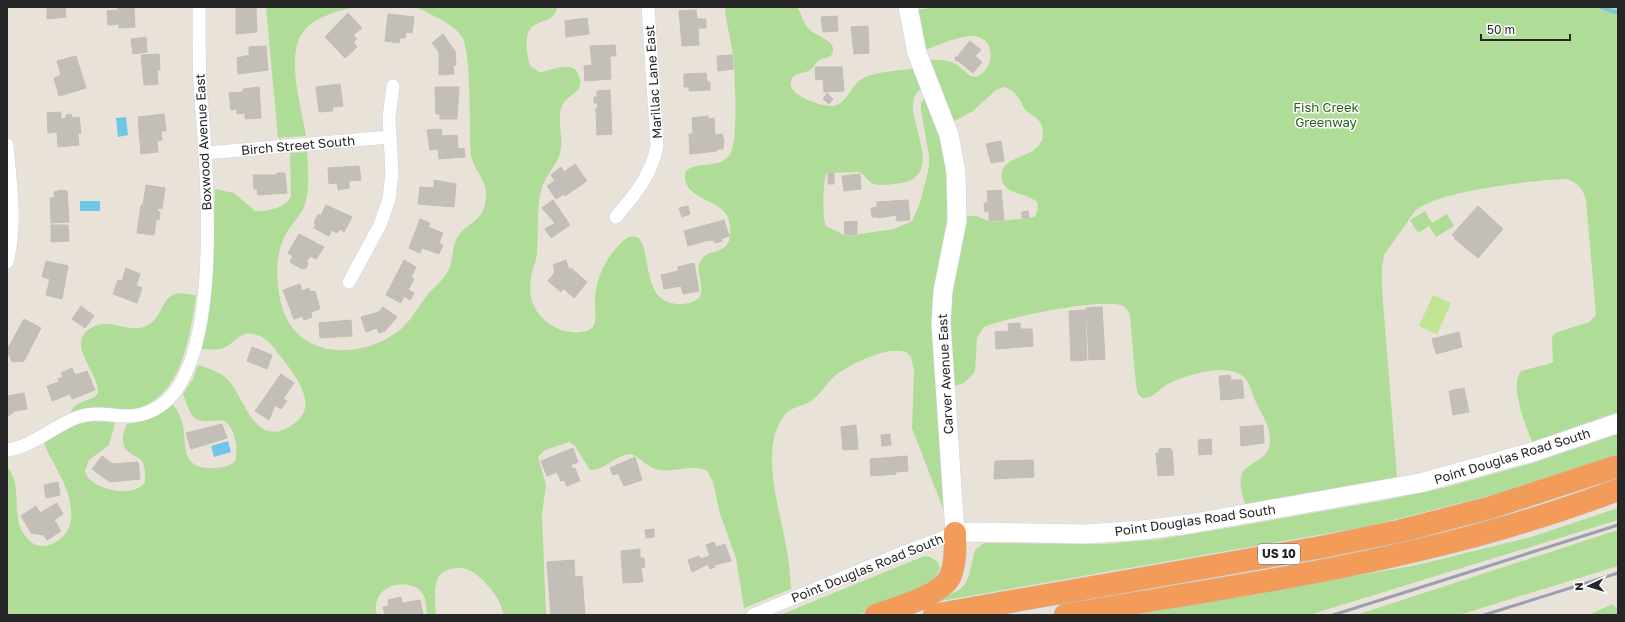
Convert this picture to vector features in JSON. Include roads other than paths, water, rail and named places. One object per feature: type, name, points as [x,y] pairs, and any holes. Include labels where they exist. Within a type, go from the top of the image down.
[{"type":"highway","name":"US 10","points":[[934,615],[1306,550],[1400,531],[1489,508],[1618,466]]},
{"type":"highway","name":"US 10","points":[[1065,615],[1289,576],[1398,555],[1516,525],[1618,490]]},
{"type":"highway","points":[[876,615],[925,596],[944,585],[953,566],[955,534]]},
{"type":"street","name":"Boxwood Avenue East","points":[[7,450],[32,443],[68,422],[88,414],[129,417],[155,409],[164,403],[179,388],[189,368],[201,316],[205,277],[207,203],[206,153],[200,83],[199,7]]},
{"type":"street","name":"Marillac Lane East","points":[[616,217],[644,180],[654,160],[657,146],[648,7]]},
{"type":"street","name":"Carver Avenue East","points":[[908,7],[917,53],[949,135],[956,172],[958,204],[957,221],[943,291],[940,323],[955,534]]},
{"type":"street","points":[[349,282],[378,229],[387,205],[392,173],[389,113],[393,86]]},
{"type":"street","name":"Birch Street South","points":[[206,153],[390,137]]},
{"type":"street","points":[[7,145],[12,221],[11,244],[7,262]]},
{"type":"street","name":"Point Douglas Road South","points":[[753,615],[902,552],[955,534],[974,532],[1092,534],[1143,530],[1189,524],[1420,483],[1536,452],[1618,422]]},
{"type":"water","points":[[126,117],[128,135],[118,137],[116,118]]},
{"type":"water","points":[[80,201],[100,201],[100,211],[80,211]]},
{"type":"water","points":[[228,441],[231,452],[214,457],[211,446]]},
{"type":"waterway","points":[[1601,7],[1618,13]]},
{"type":"railway","points":[[1333,615],[1618,525]]},
{"type":"railway","points":[[1484,615],[1618,573]]},
{"type":"park label","name":"Fish Creek Greenway","points":[[1326,114]]}]
